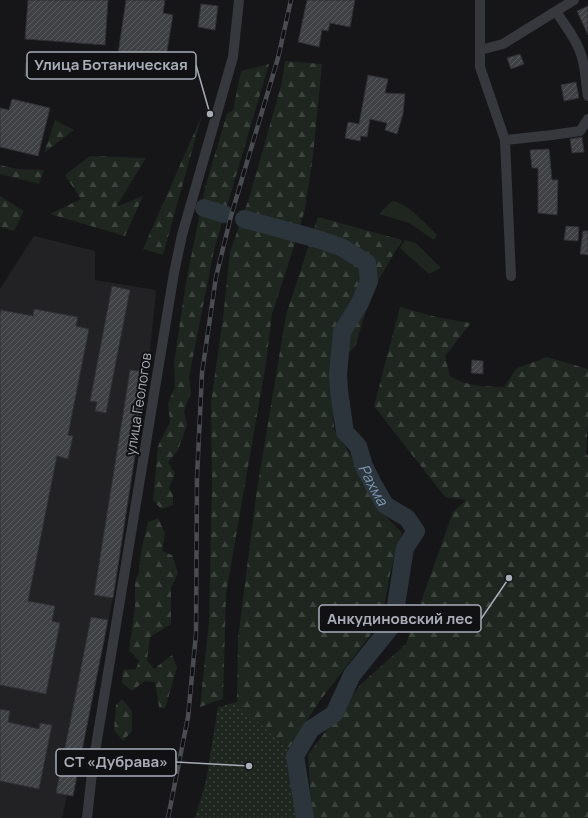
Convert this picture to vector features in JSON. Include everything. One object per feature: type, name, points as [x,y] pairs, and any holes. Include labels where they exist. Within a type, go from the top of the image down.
[{"type":"street","name":"улица Геологов","points":[[87,818],[93,764],[176,265],[182,235],[233,57],[239,0]]},
{"type":"street","points":[[480,0],[480,67],[505,140],[511,276]]},
{"type":"street","points":[[480,50],[503,44],[574,0]]},
{"type":"street","points":[[556,11],[579,48],[585,67],[588,96]]},
{"type":"street","points":[[505,140],[580,131],[588,119]]},
{"type":"shaded area","points":[[34,236],[95,251],[95,280],[156,290],[148,372],[113,598],[73,796],[67,795],[62,818],[0,818],[0,289]]},
{"type":"green space","points":[[285,61],[322,64],[313,156],[305,209],[272,314],[266,363],[226,594],[223,699],[200,707],[209,621],[212,485],[211,402],[223,318],[230,252],[250,195],[282,82]]},
{"type":"green space","points":[[269,64],[214,250],[189,377],[191,392],[184,411],[187,425],[178,450],[168,462],[175,474],[169,488],[173,494],[173,505],[161,509],[153,500],[158,446],[170,422],[168,403],[175,387],[174,363],[186,282],[205,188],[227,114],[233,110],[241,71]]},
{"type":"green space","points":[[202,115],[163,255],[143,249]]},
{"type":"green space","points":[[55,120],[74,130],[44,153]]},
{"type":"green space","points":[[90,156],[146,158],[116,207],[143,196],[125,236],[50,214],[81,199],[65,175]]},
{"type":"green space","points":[[0,165],[17,169],[44,170],[39,184],[0,174]]},
{"type":"green space","points":[[0,196],[24,211],[14,231],[0,227]]},
{"type":"green space","points":[[392,201],[404,206],[422,220],[437,235],[434,240],[409,223],[379,214]]},
{"type":"green space","points":[[318,217],[402,240],[372,291],[356,344],[332,376],[334,430],[349,452],[376,506],[402,533],[390,574],[382,620],[319,702],[288,750],[237,702],[238,638],[257,489],[286,315]]},
{"type":"green space","points":[[405,240],[416,243],[441,268],[429,274],[400,248]]},
{"type":"green space","points":[[400,307],[440,318],[471,323],[445,356],[450,376],[456,380],[469,384],[504,387],[517,368],[547,357],[588,369],[586,454],[588,456],[588,818],[312,818],[308,755],[361,684],[406,644],[453,512],[466,500],[445,497],[374,406]]},
{"type":"green space","points":[[158,518],[165,533],[162,551],[172,555],[178,573],[171,588],[171,624],[150,637],[147,660],[154,669],[172,655],[177,667],[165,709],[159,707],[155,682],[145,681],[132,691],[122,683],[123,670],[136,669],[139,661],[129,650],[135,607],[135,581],[139,572],[141,551],[148,522]]},
{"type":"green space","points":[[122,699],[132,711],[132,731],[123,741],[114,730],[116,705]]},
{"type":"green space","points":[[237,702],[288,750],[297,818],[195,818],[206,781],[218,707]]},
{"type":"building","points":[[28,0],[108,0],[105,45],[25,39]]},
{"type":"building","points":[[126,0],[165,0],[163,13],[173,15],[166,57],[133,53],[133,56],[118,54]]},
{"type":"building","points":[[307,0],[355,0],[350,27],[330,23],[328,31],[322,30],[319,47],[298,42]]},
{"type":"building","points":[[201,4],[218,6],[215,30],[198,27]]},
{"type":"building","points":[[588,6],[588,35],[577,11]]},
{"type":"building","points":[[520,54],[524,64],[511,69],[507,58]]},
{"type":"building","points":[[26,63],[74,66],[74,78],[25,76]]},
{"type":"building","points":[[368,75],[388,79],[385,93],[405,94],[403,114],[397,134],[385,130],[387,123],[370,119],[367,137],[361,136],[360,141],[345,138],[348,122],[359,124]]},
{"type":"building","points":[[576,82],[579,98],[564,101],[561,85]]},
{"type":"building","points":[[12,99],[50,108],[38,156],[0,147],[0,108],[9,110]]},
{"type":"building","points":[[582,137],[584,152],[572,153],[570,139]]},
{"type":"building","points":[[549,149],[552,180],[558,180],[557,215],[538,213],[538,168],[532,168],[530,150]]},
{"type":"building","points":[[566,226],[579,227],[578,241],[564,240]]},
{"type":"building","points":[[583,231],[588,231],[588,255],[580,254]]},
{"type":"building","points":[[112,286],[130,290],[106,413],[95,411],[97,402],[90,401]]},
{"type":"building","points":[[34,309],[78,317],[76,326],[89,329],[68,435],[73,436],[68,459],[57,456],[28,601],[55,606],[52,621],[60,623],[46,694],[0,685],[0,315],[1,310],[33,316]]},
{"type":"building","points":[[472,360],[483,361],[483,374],[471,373]]},
{"type":"building","points":[[130,370],[148,372],[113,598],[94,595]]},
{"type":"building","points":[[91,617],[108,620],[73,796],[56,793]]},
{"type":"building","points":[[0,709],[10,711],[8,722],[39,729],[40,723],[52,725],[39,789],[0,781]]},
{"type":"waterway","name":"Рахма","points":[[204,208],[224,214]]},
{"type":"waterway","name":"Рахма","points":[[244,219],[341,247],[367,263],[369,281],[360,303],[342,332],[338,374],[345,432],[358,446],[364,466],[385,505],[407,518],[416,531],[405,548],[393,624],[352,675],[334,714],[311,729],[295,756],[305,818]]},
{"type":"railway","points":[[168,818],[188,717],[196,634],[197,477],[202,373],[216,277],[231,216],[278,58],[291,0]]},
{"type":"place","name":"Улица Ботаническая","points":[[210,114]]},
{"type":"place","name":"Анкудиновский лес","points":[[509,578]]},
{"type":"place","name":"СТ «Дубрава»","points":[[249,766]]}]
